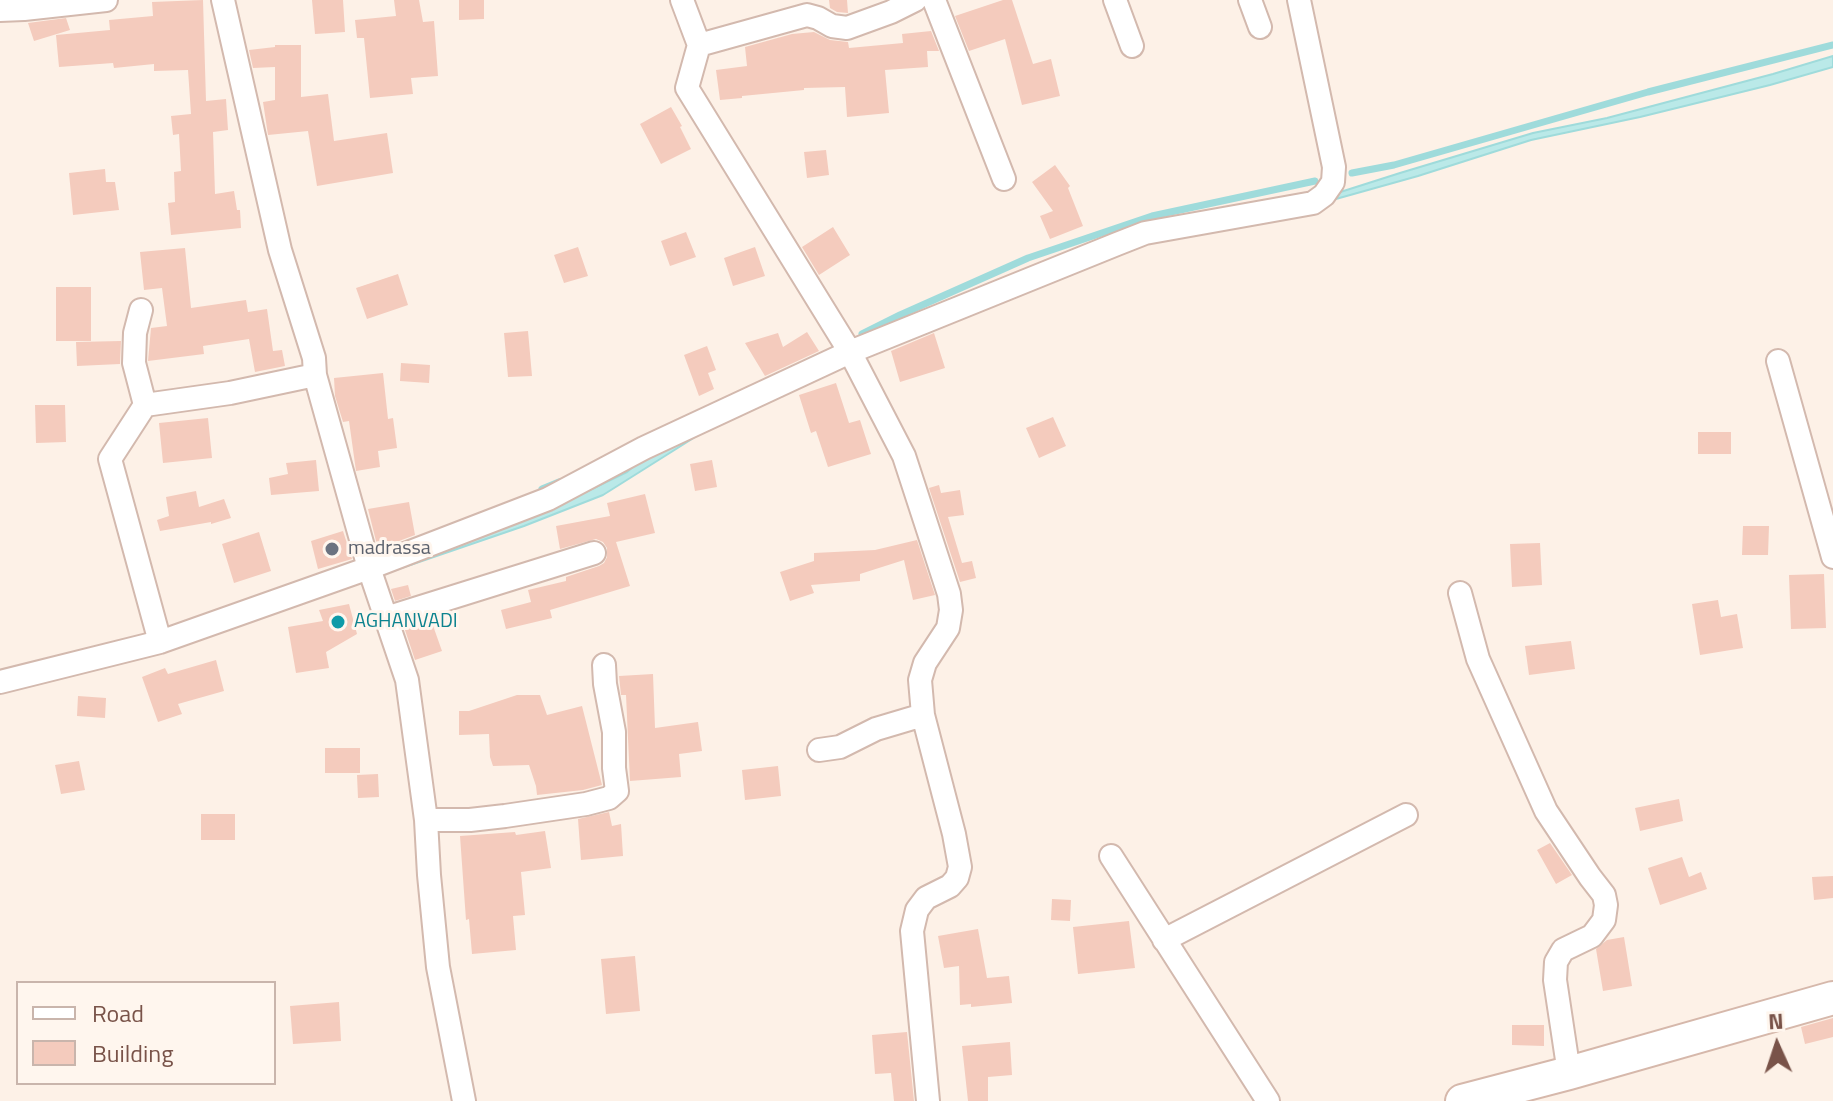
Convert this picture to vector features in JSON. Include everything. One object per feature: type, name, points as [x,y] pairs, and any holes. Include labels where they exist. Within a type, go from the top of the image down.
[{"type":"main road","points":[[1462,1101],[1833,998]]},
{"type":"street","points":[[0,10],[106,0]]},
{"type":"street","points":[[223,0],[280,250],[314,358],[315,375],[369,568],[407,680],[426,820],[438,967],[464,1101]]},
{"type":"street","points":[[682,0],[699,45],[687,88],[850,352],[904,456],[949,594],[951,610],[948,628],[925,663],[920,680],[923,715],[960,867],[957,878],[950,886],[926,898],[917,910],[912,931],[928,1101]]},
{"type":"street","points":[[699,45],[807,15],[832,26],[847,28],[915,0]]},
{"type":"street","points":[[934,0],[1004,179]]},
{"type":"street","points":[[1115,0],[1132,46]]},
{"type":"street","points":[[1250,0],[1260,27]]},
{"type":"street","points":[[0,682],[160,642],[369,568],[548,499],[644,448],[850,352],[1145,233],[1313,203],[1324,195],[1333,182],[1334,167],[1299,0]]},
{"type":"street","points":[[141,310],[135,333],[134,363],[145,405],[110,459],[160,642]]},
{"type":"street","points":[[1778,361],[1833,557]]},
{"type":"street","points":[[145,405],[230,393],[315,375]]},
{"type":"street","points":[[386,618],[594,553]]},
{"type":"street","points":[[1460,593],[1478,659],[1546,811],[1604,895],[1604,920],[1592,936],[1563,950],[1556,962],[1555,980],[1569,1073]]},
{"type":"street","points":[[426,820],[494,817],[609,798],[617,791],[614,732],[604,665]]},
{"type":"street","points":[[819,750],[840,747],[876,729],[923,715]]},
{"type":"street","points":[[1164,940],[1406,815]]},
{"type":"street","points":[[1111,856],[1268,1101]]},
{"type":"water","points":[[1833,56],[1833,67],[1640,117],[1531,140],[1318,204],[1331,195],[1533,133],[1607,118]]},
{"type":"water","points":[[711,427],[603,495],[384,574],[382,568],[565,502],[627,472],[638,457]]},
{"type":"building","points":[[203,0],[206,101],[226,99],[228,130],[213,132],[215,194],[234,191],[241,228],[171,235],[168,203],[175,202],[174,172],[181,171],[179,134],[173,135],[171,116],[191,114],[188,70],[154,71],[154,64],[114,68],[113,63],[59,67],[56,35],[110,30],[109,20],[153,16],[152,2]]},
{"type":"building","points":[[312,0],[343,0],[345,32],[315,34]]},
{"type":"building","points":[[394,0],[419,0],[423,22],[434,21],[438,76],[411,78],[413,94],[370,98],[364,38],[357,38],[355,20],[396,16]]},
{"type":"building","points":[[459,0],[484,0],[484,19],[459,20]]},
{"type":"building","points":[[829,0],[847,0],[848,13],[830,8]]},
{"type":"building","points":[[1003,0],[1012,0],[1033,64],[1051,59],[1060,96],[1022,105],[1005,39],[969,51],[955,16]]},
{"type":"building","points":[[66,18],[70,30],[34,41],[28,23]]},
{"type":"building","points":[[931,31],[939,51],[927,51],[928,67],[885,70],[889,113],[847,117],[845,87],[804,88],[720,100],[716,70],[747,66],[745,47],[792,34],[814,32],[830,40],[848,42],[849,48],[903,43],[902,34]]},
{"type":"building","points":[[275,45],[301,45],[301,97],[328,94],[334,141],[387,133],[393,173],[317,186],[308,131],[268,135],[263,102],[275,100],[275,67],[253,68],[249,50]]},
{"type":"building","points":[[671,107],[691,149],[661,164],[640,124]]},
{"type":"building","points":[[826,150],[829,175],[807,178],[804,152]]},
{"type":"building","points":[[1055,165],[1070,186],[1068,188],[1083,226],[1050,239],[1040,216],[1053,211],[1032,182]]},
{"type":"building","points":[[105,169],[106,182],[115,182],[119,210],[73,215],[69,173]]},
{"type":"building","points":[[833,227],[850,255],[819,275],[802,247]]},
{"type":"building","points":[[686,232],[696,257],[670,266],[661,241]]},
{"type":"building","points":[[578,247],[588,276],[564,283],[554,255]]},
{"type":"building","points":[[755,247],[765,276],[733,286],[724,258]]},
{"type":"building","points":[[185,248],[191,308],[246,300],[248,312],[267,309],[273,351],[282,350],[285,366],[255,372],[249,339],[203,346],[204,354],[148,361],[151,328],[167,326],[162,288],[144,290],[140,252]]},
{"type":"building","points":[[398,274],[408,305],[367,319],[356,288]]},
{"type":"building","points":[[56,287],[91,287],[91,341],[56,341]]},
{"type":"building","points":[[528,331],[532,376],[508,377],[504,333]]},
{"type":"building","points":[[807,332],[819,351],[765,376],[745,343],[778,333],[783,347]]},
{"type":"building","points":[[934,333],[945,368],[900,382],[891,351]]},
{"type":"building","points":[[121,341],[120,364],[77,366],[76,342]]},
{"type":"building","points":[[707,346],[716,370],[708,373],[714,389],[699,396],[684,355]]},
{"type":"building","points":[[401,363],[430,365],[429,383],[400,381]]},
{"type":"building","points":[[383,373],[388,419],[393,418],[397,448],[378,451],[380,467],[356,471],[349,421],[343,422],[335,396],[334,378]]},
{"type":"building","points":[[836,383],[849,423],[860,420],[871,454],[828,467],[816,431],[811,433],[799,395]]},
{"type":"building","points":[[35,405],[65,405],[66,442],[36,443]]},
{"type":"building","points":[[1053,417],[1066,446],[1039,458],[1026,428]]},
{"type":"building","points":[[208,418],[212,458],[163,463],[159,423]]},
{"type":"building","points":[[1698,432],[1731,432],[1731,454],[1698,454]]},
{"type":"building","points":[[316,460],[319,491],[271,495],[269,478],[288,474],[286,463]]},
{"type":"building","points":[[712,460],[717,487],[695,491],[690,464]]},
{"type":"building","points":[[939,485],[941,493],[960,490],[964,515],[948,517],[962,563],[972,561],[976,578],[960,582],[929,488]]},
{"type":"building","points":[[196,491],[199,507],[224,499],[231,518],[160,531],[157,520],[169,516],[166,497]]},
{"type":"building","points":[[645,494],[655,533],[616,542],[630,586],[550,610],[552,618],[506,629],[501,610],[531,602],[528,590],[566,581],[566,577],[599,566],[607,557],[607,548],[596,539],[560,549],[556,526],[610,516],[607,503]]},
{"type":"building","points":[[409,502],[415,535],[378,549],[368,509]]},
{"type":"building","points":[[1743,526],[1769,526],[1768,555],[1742,555]]},
{"type":"building","name":"madrassa","points":[[343,531],[352,559],[318,569],[311,541]]},
{"type":"building","points":[[259,532],[271,571],[234,583],[222,544]]},
{"type":"building","points":[[917,540],[935,595],[913,600],[904,560],[860,574],[860,581],[811,585],[814,593],[790,601],[780,572],[814,561],[814,553],[875,550]]},
{"type":"building","points":[[1540,543],[1542,585],[1512,587],[1510,544]]},
{"type":"building","points":[[1824,574],[1826,628],[1791,629],[1789,575]]},
{"type":"building","points":[[408,585],[411,596],[395,601],[391,589]]},
{"type":"building","points":[[1718,600],[1721,617],[1737,614],[1743,648],[1700,655],[1692,604]]},
{"type":"building","points":[[349,604],[357,634],[326,652],[329,668],[296,673],[288,627],[323,621],[319,610]]},
{"type":"building","points":[[431,620],[442,651],[415,660],[404,627]]},
{"type":"building","points":[[1571,641],[1575,669],[1529,675],[1525,646]]},
{"type":"building","points":[[216,660],[224,691],[178,704],[182,714],[158,722],[142,677],[165,668],[168,674]]},
{"type":"building","points":[[653,674],[655,728],[698,722],[702,751],[679,754],[681,777],[630,781],[626,695],[621,695],[619,676]]},
{"type":"building","points":[[517,695],[540,695],[547,715],[582,706],[602,785],[537,795],[529,765],[493,766],[489,734],[459,735],[459,711],[469,711]]},
{"type":"building","points":[[78,696],[106,698],[105,718],[77,716]]},
{"type":"building","points":[[325,748],[360,748],[360,773],[325,773]]},
{"type":"building","points":[[79,761],[85,790],[61,794],[55,765]]},
{"type":"building","points":[[778,766],[781,796],[745,800],[742,770]]},
{"type":"building","points":[[378,774],[379,797],[358,798],[357,775]]},
{"type":"building","points":[[1679,799],[1683,821],[1640,831],[1635,808]]},
{"type":"building","points":[[609,812],[612,826],[621,824],[623,856],[581,860],[578,819]]},
{"type":"building","points":[[201,814],[235,814],[235,840],[201,840]]},
{"type":"building","points":[[545,831],[551,868],[521,872],[525,915],[513,916],[516,950],[472,954],[469,919],[466,920],[460,836]]},
{"type":"building","points":[[1550,843],[1572,875],[1556,884],[1537,850]]},
{"type":"building","points":[[1682,857],[1689,877],[1701,872],[1707,889],[1660,905],[1648,868]]},
{"type":"building","points":[[1833,876],[1833,898],[1814,900],[1812,877]]},
{"type":"building","points":[[1052,899],[1071,900],[1070,921],[1051,920]]},
{"type":"building","points":[[1129,921],[1135,968],[1078,974],[1073,927]]},
{"type":"building","points":[[978,929],[987,978],[1009,976],[1012,1003],[971,1007],[971,1004],[960,1005],[959,966],[944,968],[938,936]]},
{"type":"building","points":[[1624,937],[1632,986],[1603,991],[1596,949],[1607,940]]},
{"type":"building","points":[[635,956],[640,1011],[606,1014],[601,959]]},
{"type":"building","points":[[339,1002],[341,1041],[293,1044],[290,1006]]},
{"type":"building","points":[[1833,1018],[1833,1037],[1805,1044],[1801,1027]]},
{"type":"building","points":[[1512,1025],[1544,1025],[1544,1046],[1512,1045]]},
{"type":"building","points":[[907,1032],[914,1101],[894,1101],[891,1073],[875,1074],[872,1035]]},
{"type":"building","points":[[1010,1042],[1012,1075],[988,1077],[988,1101],[968,1101],[962,1046]]},
{"type":"waterway","points":[[1352,173],[1394,165],[1648,92],[1833,45]]},
{"type":"waterway","points":[[862,334],[1028,258],[1152,216],[1315,181]]},
{"type":"waterway","points":[[542,489],[559,482]]},
{"type":"place","name":"madrassa","points":[[332,549]]},
{"type":"place","name":"AGHANVADI","points":[[338,622]]}]
